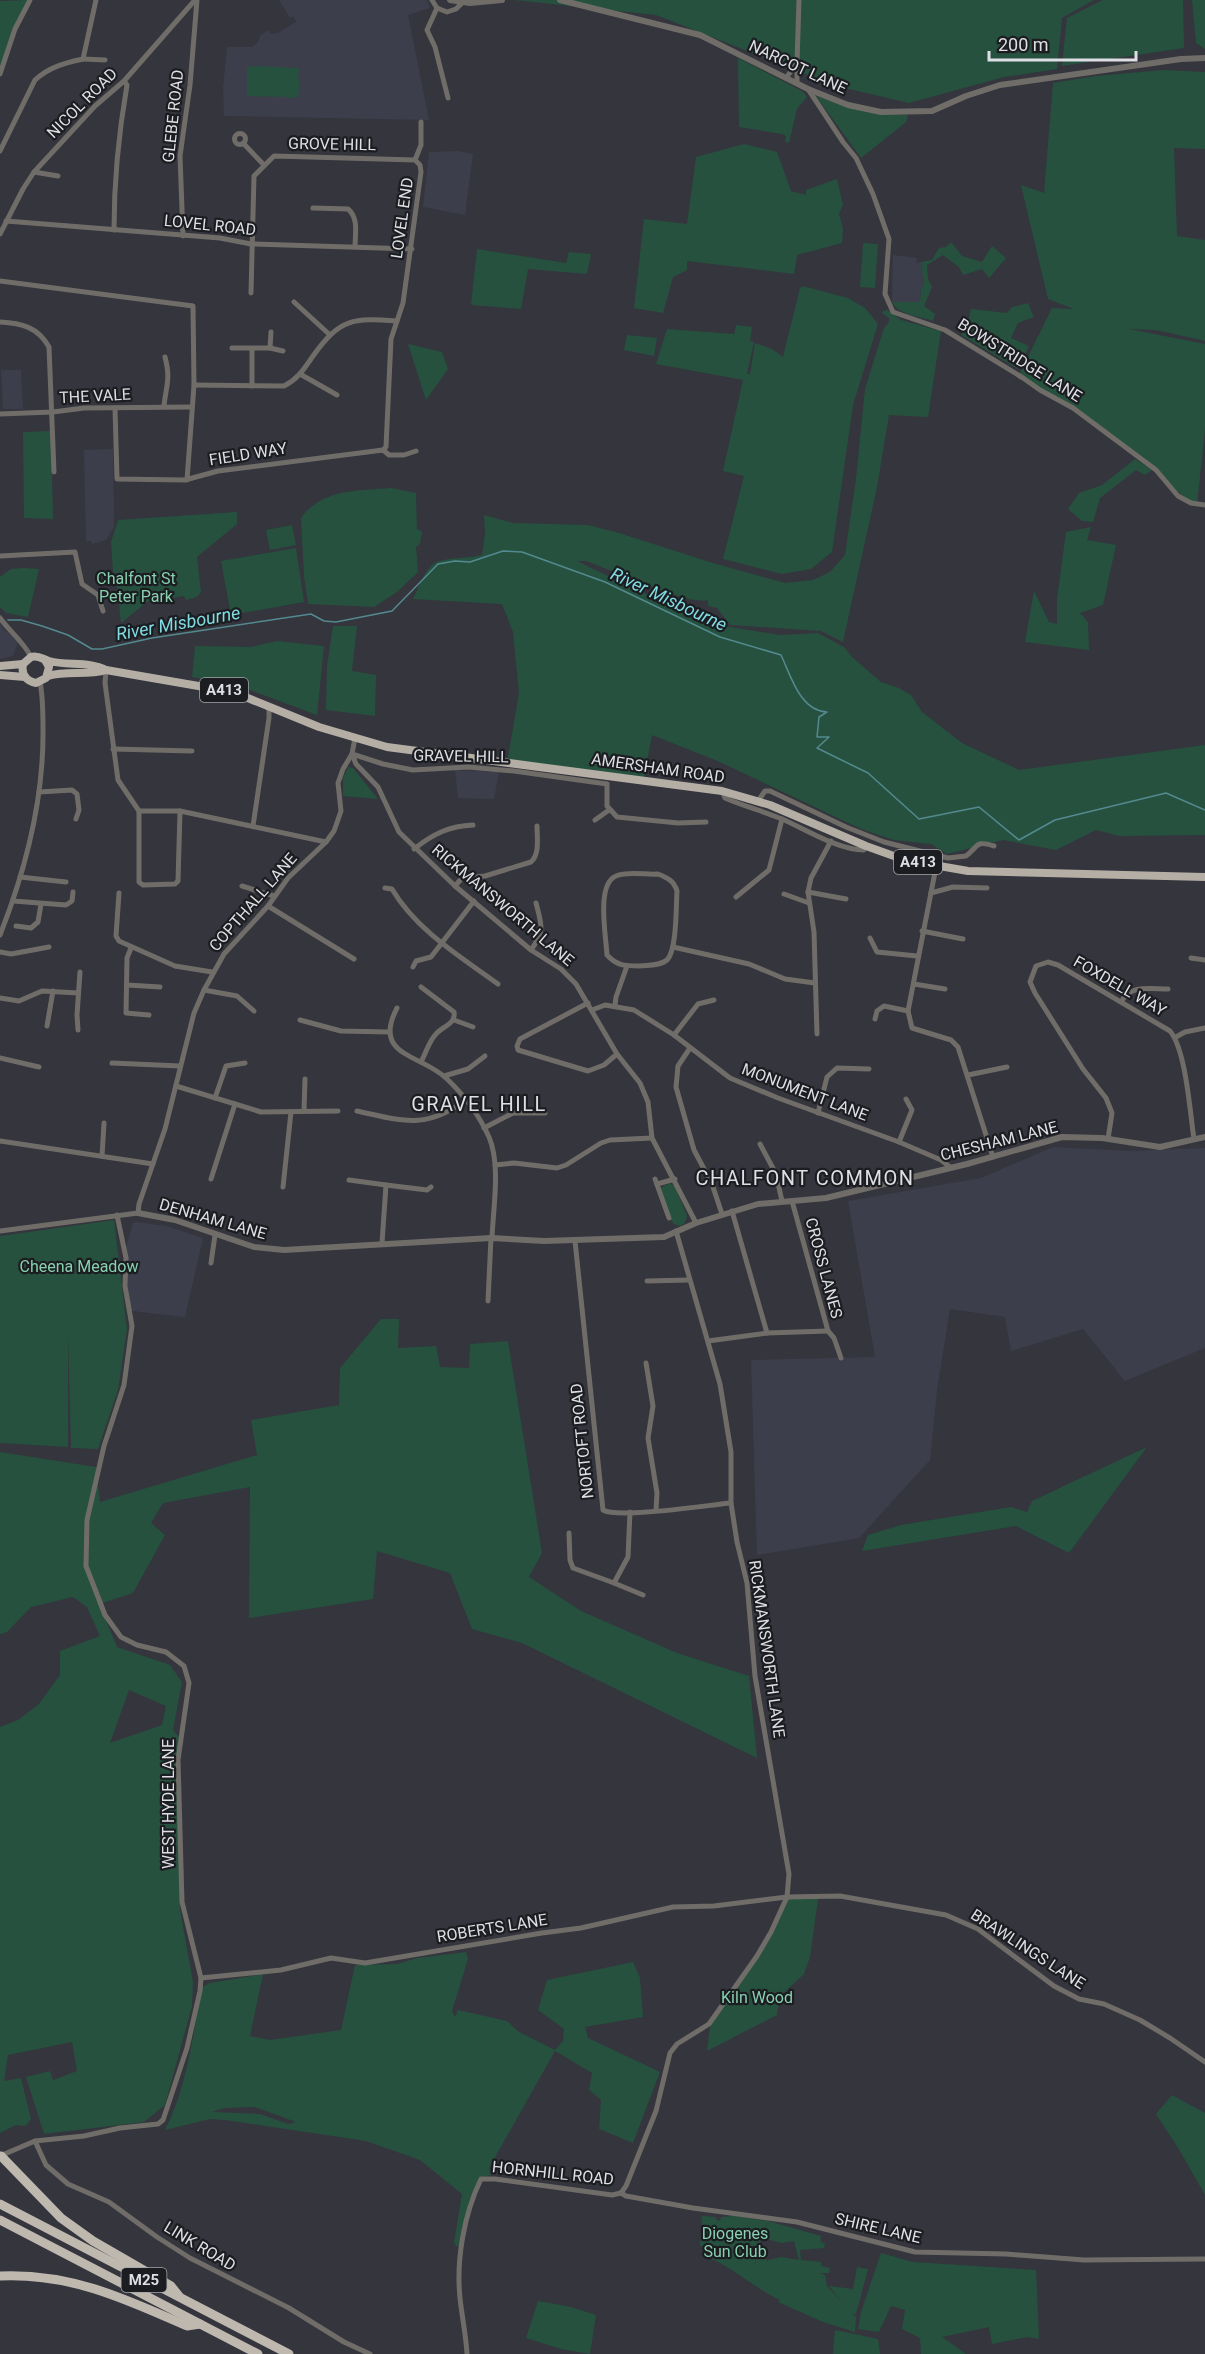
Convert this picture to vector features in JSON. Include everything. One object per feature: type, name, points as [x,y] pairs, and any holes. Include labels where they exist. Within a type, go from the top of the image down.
[{"type":"highway","name":"A413","points":[[31,657],[39,656],[45,660]]},
{"type":"highway","points":[[0,666],[23,664],[31,657]]},
{"type":"highway","points":[[0,675],[25,677],[32,682],[40,682],[48,676],[49,667],[45,660]]},
{"type":"highway","name":"AMERSHAM ROAD","points":[[45,660],[64,664],[98,666],[106,670],[233,692],[355,738],[387,747],[608,780],[722,791],[799,816],[866,846],[905,860],[936,867],[968,871],[1205,877]]},
{"type":"highway","points":[[23,664],[25,677]]},
{"type":"highway","name":"AMERSHAM ROAD","points":[[48,676],[60,672],[97,673],[106,670]]},
{"type":"highway","name":"M25","points":[[0,2156],[61,2218],[93,2241],[171,2286],[183,2300]]},
{"type":"highway","name":"M25","points":[[0,2204],[289,2354]]},
{"type":"highway","name":"M25","points":[[0,2220],[258,2354]]},
{"type":"highway","name":"M25","points":[[0,2276],[66,2280],[119,2296],[186,2326],[200,2324]]},
{"type":"street","points":[[0,74],[15,29],[30,0]]},
{"type":"street","points":[[83,59],[96,0]]},
{"type":"street","name":"NICOL ROAD","points":[[0,234],[34,172],[95,106],[124,81],[196,0]]},
{"type":"street","name":"GLEBE ROAD","points":[[183,236],[180,156],[190,85],[196,0]]},
{"type":"street","points":[[432,0],[437,8],[447,12],[456,9],[462,3]]},
{"type":"street","points":[[450,0],[462,3],[502,0]]},
{"type":"street","name":"NARCOT LANE","points":[[560,0],[700,35],[808,89],[848,105],[881,112],[932,111],[966,96],[1000,86],[1181,59],[1205,58]]},
{"type":"street","points":[[797,83],[799,0]]},
{"type":"street","points":[[437,8],[427,30],[435,47],[448,98]]},
{"type":"street","points":[[0,151],[35,80],[60,64],[83,59],[105,60]]},
{"type":"street","points":[[786,78],[797,63]]},
{"type":"street","points":[[114,230],[117,140],[127,85],[124,81]]},
{"type":"street","name":"BOWSTRIDGE LANE","points":[[808,89],[856,158],[873,194],[889,239],[885,294],[893,312],[945,330],[1040,390],[1073,408],[1156,470],[1178,495],[1191,503],[1205,506]]},
{"type":"street","name":"LOVEL END","points":[[383,450],[386,447],[391,339],[403,303],[421,172],[420,165],[415,160],[421,145],[421,122]]},
{"type":"street","points":[[243,143],[264,165],[254,176],[251,293]]},
{"type":"street","name":"GROVE HILL","points":[[264,165],[274,156],[415,160]]},
{"type":"street","points":[[34,172],[58,176]]},
{"type":"street","points":[[313,208],[348,209],[352,212],[355,218],[355,247]]},
{"type":"street","name":"LOVEL ROAD","points":[[6,221],[220,238],[251,244],[412,249]]},
{"type":"street","points":[[0,281],[191,304],[194,309],[194,385],[187,480]]},
{"type":"street","points":[[294,302],[330,334]]},
{"type":"street","points":[[194,385],[284,386],[300,374],[330,334],[343,324],[362,318],[397,321]]},
{"type":"street","points":[[0,322],[24,324],[39,334],[47,343],[53,412],[54,472]]},
{"type":"street","points":[[270,348],[271,332]]},
{"type":"street","points":[[232,348],[270,348],[283,351]]},
{"type":"street","points":[[252,349],[252,386]]},
{"type":"street","points":[[164,406],[169,385],[165,357]]},
{"type":"street","points":[[300,374],[336,395]]},
{"type":"street","name":"THE VALE","points":[[0,414],[84,408],[192,406]]},
{"type":"street","name":"FIELD WAY","points":[[115,408],[117,479],[187,480],[218,471],[383,450],[389,455],[404,455],[416,451]]},
{"type":"street","points":[[0,556],[75,552],[82,584],[98,595],[103,610]]},
{"type":"street","points":[[0,618],[9,631],[27,648],[31,657]]},
{"type":"street","points":[[106,670],[105,683],[118,780],[139,811],[139,882],[143,885],[175,884],[178,881],[180,811]]},
{"type":"street","points":[[0,934],[20,877],[39,792],[43,760],[43,693],[40,682]]},
{"type":"street","points":[[253,826],[269,707]]},
{"type":"street","points":[[352,754],[355,738]]},
{"type":"street","points":[[113,750],[192,751]]},
{"type":"street","name":"GRAVEL HILL","points":[[352,754],[412,770],[468,767],[608,780]]},
{"type":"street","name":"RICKMANSWORTH LANE","points":[[352,754],[356,764],[378,787],[398,818],[399,832],[414,849],[531,950],[561,969],[576,984],[617,1054],[640,1083],[648,1102],[652,1138],[696,1222]]},
{"type":"street","name":"COPTHALL LANE","points":[[138,1213],[139,1204],[165,1130],[194,1013],[212,972],[224,954],[268,906],[288,878],[326,842],[334,831],[341,811],[338,783],[352,754]]},
{"type":"street","points":[[608,780],[607,806],[617,817],[630,820],[706,822]]},
{"type":"street","points":[[39,792],[72,790],[77,794],[79,810],[76,819]]},
{"type":"street","points":[[722,791],[725,798],[782,819],[831,841],[858,850],[864,850],[866,846]]},
{"type":"street","points":[[758,801],[765,791],[770,791],[865,836],[948,858],[966,856],[979,843],[994,846]]},
{"type":"street","points":[[596,820],[609,810]]},
{"type":"street","points":[[139,811],[180,811],[326,842]]},
{"type":"street","points":[[736,897],[769,870],[782,819]]},
{"type":"street","points":[[414,849],[445,829],[473,825]]},
{"type":"street","points":[[455,886],[462,878],[484,876],[531,862],[537,853],[537,826]]},
{"type":"street","points":[[817,1034],[814,932],[808,892],[811,878],[831,841]]},
{"type":"street","points":[[936,867],[908,1011],[912,1028],[951,1040],[958,1047],[993,1157]]},
{"type":"street","points":[[658,874],[667,877],[675,884],[673,947],[668,959],[657,965],[615,964],[607,955],[603,893],[607,882],[618,875],[658,874]]},
{"type":"street","points":[[20,877],[66,882]]},
{"type":"street","points":[[242,886],[274,897]]},
{"type":"street","points":[[931,893],[953,886],[987,888]]},
{"type":"street","points":[[385,888],[392,889],[402,907],[441,942],[498,984]]},
{"type":"street","points":[[13,901],[66,905],[72,901],[73,892]]},
{"type":"street","points":[[808,892],[846,899]]},
{"type":"street","points":[[119,893],[116,936],[119,941],[176,966],[212,972]]},
{"type":"street","points":[[784,894],[809,903]]},
{"type":"street","points":[[413,967],[416,961],[431,957],[474,901]]},
{"type":"street","points":[[16,926],[31,928],[38,922],[41,903]]},
{"type":"street","points":[[531,950],[541,935],[543,927],[536,903]]},
{"type":"street","points":[[268,906],[354,959]]},
{"type":"street","points":[[922,931],[963,939]]},
{"type":"street","points":[[870,938],[877,952],[917,956]]},
{"type":"street","points":[[0,952],[11,954],[49,947]]},
{"type":"street","points":[[673,947],[749,964],[785,980],[815,983]]},
{"type":"street","points":[[131,948],[128,958],[124,1014],[149,1015]]},
{"type":"street","points":[[1191,958],[1205,960]]},
{"type":"street","name":"FOXDELL WAY","points":[[1108,1139],[1112,1113],[1106,1098],[1056,1028],[1030,982],[1036,966],[1048,962],[1058,965],[1170,1031],[1176,1037],[1194,1138]]},
{"type":"street","points":[[592,1010],[605,1005],[615,1005],[627,966]]},
{"type":"street","points":[[78,1030],[80,972]]},
{"type":"street","points":[[914,984],[945,989]]},
{"type":"street","points":[[127,985],[160,987]]},
{"type":"street","points":[[420,987],[454,1012],[454,1020]]},
{"type":"street","points":[[1121,1002],[1125,994],[1134,989],[1168,989]]},
{"type":"street","points":[[204,990],[237,996],[254,1011]]},
{"type":"street","points":[[0,998],[19,1001],[42,991],[78,993]]},
{"type":"street","points":[[47,1026],[53,991]]},
{"type":"street","points":[[674,1035],[698,1004],[714,1000]]},
{"type":"street","points":[[588,1003],[520,1039],[518,1050],[588,1071],[604,1065],[617,1054]]},
{"type":"street","name":"MONUMENT LANE","points":[[615,1005],[640,1013],[674,1035],[730,1078],[899,1142],[941,1160],[950,1167]]},
{"type":"street","points":[[875,1019],[877,1011],[884,1006],[908,1011]]},
{"type":"street","points":[[397,1008],[391,1019],[389,1032],[396,1048],[444,1076],[466,1101],[484,1128],[494,1153],[488,1301]]},
{"type":"street","points":[[300,1020],[341,1031],[389,1032]]},
{"type":"street","points":[[454,1020],[473,1027]]},
{"type":"street","points":[[421,1062],[435,1035],[454,1020]]},
{"type":"street","points":[[1176,1037],[1185,1032],[1205,1028]]},
{"type":"street","points":[[690,1048],[678,1066],[676,1087],[694,1150],[712,1184],[722,1214]]},
{"type":"street","points":[[444,1076],[468,1069],[484,1056]]},
{"type":"street","points":[[0,1058],[39,1067]]},
{"type":"street","points":[[112,1063],[180,1066]]},
{"type":"street","points":[[216,1098],[226,1066],[245,1063]]},
{"type":"street","points":[[968,1076],[1007,1067]]},
{"type":"street","points":[[818,1113],[827,1077],[837,1068],[869,1069]]},
{"type":"street","points":[[304,1111],[305,1079]]},
{"type":"street","points":[[176,1086],[261,1112],[338,1111]]},
{"type":"street","points":[[899,1142],[912,1110],[906,1100]]},
{"type":"street","points":[[357,1111],[403,1122],[421,1121],[448,1113],[466,1101]]},
{"type":"street","points":[[211,1179],[235,1104]]},
{"type":"street","points":[[283,1187],[291,1112]]},
{"type":"street","points":[[484,1128],[513,1113],[545,1113]]},
{"type":"street","points":[[102,1156],[104,1123]]},
{"type":"street","name":"CHESHAM LANE","points":[[696,1222],[732,1211],[782,1201],[826,1198],[993,1157],[1062,1137],[1108,1139],[1160,1147],[1205,1137]]},
{"type":"street","points":[[495,1165],[514,1163],[557,1168],[610,1140],[652,1138]]},
{"type":"street","points":[[0,1142],[153,1164]]},
{"type":"street","points":[[760,1144],[776,1174],[782,1201]]},
{"type":"street","points":[[669,1218],[656,1181],[675,1179]]},
{"type":"street","points":[[349,1180],[427,1190],[430,1187]]},
{"type":"street","points":[[382,1243],[386,1185]]},
{"type":"street","name":"CROSS LANES","points":[[708,1341],[767,1333],[828,1331],[792,1200]]},
{"type":"street","points":[[732,1211],[767,1333]]},
{"type":"street","name":"DENHAM LANE","points":[[0,1231],[138,1213],[175,1220],[254,1247],[284,1250],[492,1238],[574,1241],[598,1238],[664,1237],[676,1231]]},
{"type":"street","name":"WEST HYDE LANE","points":[[35,2141],[84,2136],[120,2127],[158,2124],[163,2120],[187,2048],[200,1991],[201,1978],[182,1902],[178,1760],[189,1683],[184,1666],[166,1652],[137,1645],[121,1637],[105,1615],[86,1566],[87,1520],[104,1446],[124,1385],[132,1326],[125,1286],[126,1258],[117,1215]]},
{"type":"street","points":[[676,1231],[696,1222]]},
{"type":"street","name":"RICKMANSWORTH LANE","points":[[621,2193],[626,2186],[656,2111],[670,2053],[677,2044],[709,2024],[757,1956],[787,1897],[789,1874],[755,1676],[747,1583],[731,1503],[731,1452],[720,1384],[676,1231]]},
{"type":"street","points":[[211,1263],[215,1235]]},
{"type":"street","name":"NORTOFT ROAD","points":[[574,1241],[603,1510],[609,1513],[630,1512],[731,1503]]},
{"type":"street","points":[[647,1281],[689,1280]]},
{"type":"street","points":[[828,1331],[834,1338],[841,1358]]},
{"type":"street","points":[[646,1363],[653,1406],[648,1438],[657,1493],[656,1510]]},
{"type":"street","points":[[614,1583],[629,1550],[630,1512]]},
{"type":"street","points":[[569,1533],[570,1560],[573,1568],[643,1595]]},
{"type":"street","name":"BRAWLINGS LANE","points":[[787,1897],[840,1896],[946,1915],[978,1929],[1054,1986],[1079,1999],[1104,2004],[1140,2020],[1205,2062]]},
{"type":"street","name":"ROBERTS LANE","points":[[201,1978],[281,1970],[331,1958],[365,1963],[581,1928],[673,1907],[714,1906],[787,1897]]},
{"type":"street","points":[[0,2156],[35,2141]]},
{"type":"street","name":"LINK ROAD","points":[[35,2141],[46,2165],[68,2184],[126,2212],[157,2237],[190,2258],[289,2308],[353,2347],[370,2354]]},
{"type":"street","name":"HORNHILL ROAD","points":[[467,2354],[466,2329],[460,2297],[460,2252],[481,2180],[495,2179],[612,2195],[621,2193]]},
{"type":"street","name":"SHIRE LANE","points":[[621,2193],[626,2196],[693,2208],[797,2222],[915,2252],[1006,2254],[1084,2260],[1205,2259]]},
{"type":"shaded area","points":[[279,0],[427,0],[430,8],[408,15],[429,120],[224,116],[223,88],[227,47],[252,47],[261,35],[269,30],[271,34],[278,33],[296,22],[293,16],[290,18]]},
{"type":"shaded area","points":[[458,151],[473,154],[465,215],[423,207],[429,152]]},
{"type":"shaded area","points":[[893,255],[917,258],[916,263],[921,262],[924,285],[921,287],[920,302],[892,302]]},
{"type":"shaded area","points":[[1,370],[21,370],[23,409],[3,409]]},
{"type":"shaded area","points":[[113,449],[114,527],[106,540],[92,544],[91,541],[86,541],[84,450]]},
{"type":"shaded area","points":[[0,623],[3,629],[19,640],[13,656],[0,659]]},
{"type":"shaded area","points":[[455,770],[499,772],[494,799],[458,798]]},
{"type":"shaded area","points":[[1053,1147],[1130,1151],[1205,1148],[1205,1348],[1125,1381],[1083,1329],[1011,1351],[1005,1317],[950,1309],[937,1390],[930,1460],[859,1538],[757,1555],[751,1360],[875,1357],[848,1201],[981,1178]]},
{"type":"shaded area","points":[[133,1223],[166,1226],[203,1238],[185,1317],[132,1311],[129,1308],[126,1247]]},
{"type":"green space","points":[[28,0],[0,70],[0,1]]},
{"type":"green space","points":[[514,0],[1094,0],[1062,18],[1057,69],[1004,77],[909,103],[836,86],[656,15]]},
{"type":"green space","points":[[1103,0],[1183,0],[1184,48],[1062,66],[1067,18]]},
{"type":"green space","points":[[1192,0],[1205,0],[1205,49],[1196,43]]},
{"type":"green space","points":[[738,58],[802,91],[807,97],[797,109],[789,143],[785,142],[786,136],[782,134],[739,127]]},
{"type":"green space","points":[[247,67],[299,68],[298,98],[247,96]]},
{"type":"green space","points":[[1164,70],[1205,72],[1205,149],[1174,148],[1177,236],[1205,240],[1205,341],[1156,330],[1129,329],[1205,344],[1205,430],[1197,504],[1191,503],[1108,435],[1019,375],[1052,308],[1074,309],[1048,299],[1021,185],[1044,193],[1053,83],[1096,76]]},
{"type":"green space","points":[[816,96],[876,114],[908,115],[906,122],[861,158]]},
{"type":"green space","points":[[744,144],[777,152],[791,191],[806,195],[806,190],[837,179],[843,205],[839,213],[843,229],[842,243],[797,255],[794,274],[687,261],[687,270],[673,277],[663,313],[634,308],[644,219],[687,224],[696,157]]},
{"type":"green space","points":[[951,242],[962,256],[982,262],[992,246],[1006,258],[989,278],[982,269],[963,275],[959,267],[943,255],[927,265],[928,279],[932,287],[924,306],[935,314],[933,321],[905,313],[896,307],[892,302],[920,302],[921,287],[924,285],[921,262],[932,260],[939,248],[946,247]]},
{"type":"green space","points":[[863,243],[878,244],[875,288],[860,287]]},
{"type":"green space","points":[[477,249],[566,263],[569,252],[591,254],[587,274],[528,269],[521,309],[471,305]]},
{"type":"green space","points":[[803,286],[848,298],[865,308],[878,324],[853,405],[832,552],[811,569],[782,574],[723,559],[744,476],[723,471],[743,380],[656,364],[667,329],[734,334],[736,325],[752,327],[750,341],[754,342],[747,374],[750,374],[755,343],[772,349],[783,357],[800,288]]},
{"type":"green space","points":[[1028,303],[1034,317],[1018,323],[1011,338],[1029,346],[1018,369],[961,335],[968,322],[971,309],[1007,313],[1012,307]]},
{"type":"green space","points":[[887,310],[901,320],[941,331],[928,417],[889,415],[877,487],[843,642],[821,631],[730,625],[717,608],[708,606],[708,600],[684,598],[586,561],[577,561],[699,622],[780,635],[818,633],[844,647],[881,682],[911,695],[922,712],[962,743],[1019,770],[1205,745],[1205,835],[1119,836],[1096,830],[1056,850],[1003,840],[947,854],[931,844],[894,840],[861,829],[720,762],[652,735],[643,782],[507,763],[519,693],[513,632],[502,604],[413,599],[431,566],[439,561],[482,555],[485,534],[484,515],[513,523],[588,525],[785,583],[813,580],[830,572],[845,555],[856,479],[865,389],[884,328],[889,322],[889,318],[881,312]]},
{"type":"green space","points":[[627,335],[657,338],[654,356],[624,350]]},
{"type":"green space","points":[[408,344],[442,352],[448,369],[426,400]]},
{"type":"green space","points":[[51,431],[53,519],[24,518],[23,432]]},
{"type":"green space","points":[[1135,459],[1152,470],[1145,475],[1136,470],[1100,498],[1093,522],[1082,521],[1068,509],[1079,493],[1102,485]]},
{"type":"green space","points":[[391,488],[416,493],[417,529],[422,532],[420,544],[416,547],[418,572],[397,592],[374,607],[308,604],[301,518],[310,508],[330,496],[354,491]]},
{"type":"green space","name":"Chalfont St Peter Park","points":[[237,512],[237,524],[197,557],[201,592],[197,597],[186,600],[184,596],[147,602],[121,623],[117,586],[114,586],[111,542],[118,520]]},
{"type":"green space","points":[[292,525],[296,545],[270,550],[266,530]]},
{"type":"green space","points":[[1091,527],[1087,540],[1116,545],[1103,605],[1080,613],[1088,622],[1089,650],[1025,642],[1034,591],[1049,622],[1057,624],[1057,599],[1066,532]]},
{"type":"green space","points":[[296,548],[304,602],[231,615],[221,561]]},
{"type":"green space","points":[[11,569],[39,569],[28,617],[6,613],[0,607],[0,577]]},
{"type":"green space","points":[[333,626],[357,626],[352,671],[376,675],[375,716],[326,710],[327,666]]},
{"type":"green space","points":[[277,641],[324,646],[317,715],[237,685],[192,677],[195,646],[251,647]]},
{"type":"green space","points":[[348,767],[353,768],[378,799],[343,796],[343,778]]},
{"type":"green space","points":[[670,1183],[675,1187],[687,1216],[685,1223],[680,1226],[671,1220],[660,1190]]},
{"type":"green space","name":"Cheena Meadow","points":[[114,1220],[127,1329],[118,1390],[98,1449],[71,1448],[68,1335],[68,1447],[0,1443],[0,1236]]},
{"type":"green space","points":[[381,1319],[399,1319],[398,1348],[436,1346],[440,1367],[469,1368],[470,1344],[508,1341],[542,1553],[529,1577],[581,1611],[677,1653],[749,1676],[757,1758],[522,1643],[472,1629],[450,1573],[377,1551],[373,1599],[249,1618],[250,1487],[163,1503],[151,1523],[165,1535],[133,1593],[99,1604],[117,1647],[170,1665],[182,1682],[173,1730],[179,1737],[180,1910],[193,1982],[192,2006],[165,2105],[144,2122],[44,2134],[26,2077],[50,2071],[53,2080],[77,2071],[72,2042],[8,2055],[4,2081],[21,2078],[31,2119],[26,2126],[16,2125],[0,2133],[0,1727],[18,1720],[39,1704],[60,1675],[60,1651],[100,1636],[87,1607],[73,1597],[31,1607],[7,1632],[0,1634],[0,1452],[96,1467],[100,1502],[257,1455],[251,1420],[339,1405],[340,1368]],"holes":[[[129,1690],[166,1706],[162,1725],[110,1743]]]},
{"type":"green space","points":[[1147,1447],[1069,1553],[1016,1526],[862,1551],[868,1535],[901,1525],[1011,1507],[1027,1512],[1032,1501]]},
{"type":"green space","name":"Kiln Wood","points":[[787,1897],[818,1899],[810,1957],[804,1974],[780,1996],[777,2015],[707,2051],[710,2026],[767,1944]]},
{"type":"green space","points":[[466,1952],[468,1959],[452,2011],[455,2017],[458,2010],[507,2021],[519,2032],[555,2050],[563,2041],[564,2029],[538,2010],[547,1980],[633,1962],[640,1978],[643,2017],[585,2027],[588,2038],[660,2072],[633,2143],[599,2129],[601,2100],[589,2090],[592,2073],[555,2051],[489,2168],[491,2175],[479,2178],[460,2244],[457,2247],[454,2243],[462,2194],[420,2160],[366,2141],[225,2120],[210,2119],[165,2130],[184,2079],[202,1987],[210,1983],[263,1974],[250,2036],[270,2040],[341,2030],[355,1965],[397,1964],[417,1958]],"holes":[[[255,2107],[296,2122],[288,2124],[260,2114],[212,2112],[224,2108]]]},
{"type":"green space","points":[[1172,2095],[1205,2113],[1205,2195],[1156,2114]]},
{"type":"green space","name":"Diogenes Sun Club","points":[[702,2216],[716,2217],[716,2220],[720,2221],[721,2217],[735,2216],[768,2221],[821,2236],[820,2241],[825,2244],[824,2248],[800,2250],[801,2260],[821,2262],[821,2266],[830,2268],[829,2273],[820,2273],[825,2275],[827,2286],[842,2303],[829,2286],[853,2289],[857,2267],[868,2269],[856,2314],[852,2313],[856,2317],[855,2332],[823,2322],[778,2302],[780,2300],[726,2266],[707,2257],[709,2248],[700,2246]],"holes":[[[768,2221],[762,2238],[782,2243],[794,2241],[799,2260],[781,2257],[767,2262],[765,2255],[760,2254],[760,2240]]]},
{"type":"green space","points":[[881,2253],[913,2262],[1036,2270],[1039,2339],[1027,2337],[992,2344],[989,2327],[942,2337],[966,2354],[921,2354],[920,2338],[902,2329],[905,2310],[891,2306],[879,2332],[858,2329],[861,2312]]},
{"type":"green space","points":[[538,2301],[571,2307],[596,2315],[590,2354],[561,2349],[526,2338]]},
{"type":"green space","points":[[835,2330],[878,2339],[880,2354],[833,2354]]},
{"type":"waterway","name":"River Misbourne","points":[[8,620],[21,620],[42,626],[68,635],[92,649],[311,614],[324,621],[336,622],[392,611],[438,564],[455,561],[470,562],[503,551],[522,552],[605,582],[720,637],[781,655],[803,699],[810,706],[827,712],[819,717],[817,737],[829,737],[817,748],[868,773],[919,819],[979,807],[1019,840],[1055,820],[1166,793],[1205,810]]},
{"type":"district","name":"GRAVEL HILL","points":[[479,1104]]},
{"type":"district","name":"CHALFONT COMMON","points":[[805,1178]]}]
